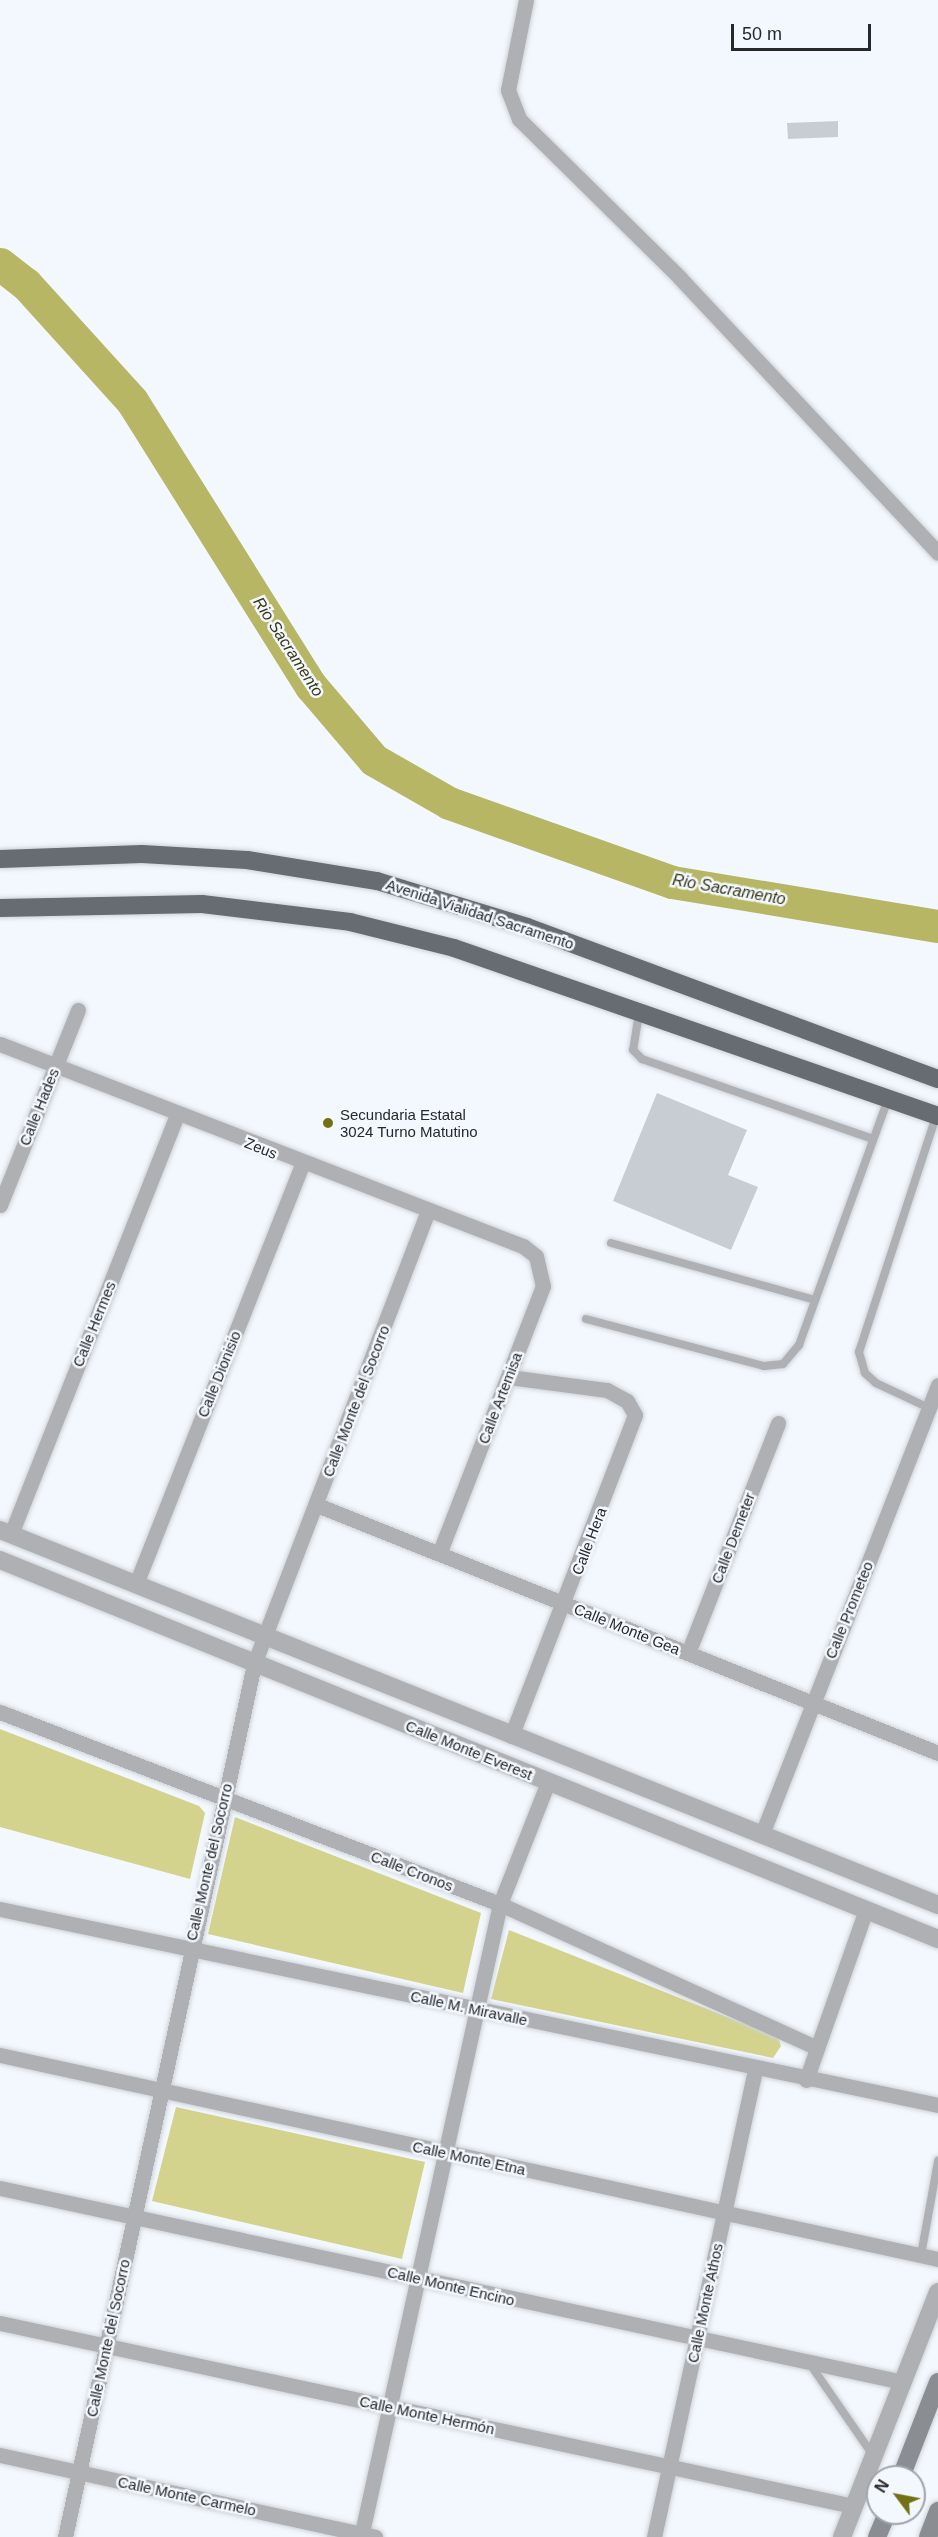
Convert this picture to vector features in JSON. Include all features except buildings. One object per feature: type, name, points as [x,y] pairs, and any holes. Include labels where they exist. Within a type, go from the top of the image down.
[{"type":"highway","name":"Avenida Vialidad Sacramento","points":[[0,859],[109,854],[235,859],[377,880],[527,927],[938,1079]]},
{"type":"highway","points":[[0,908],[202,904],[310,914],[454,948],[937,1115]]},
{"type":"main road","points":[[906,2465],[938,2382]]},
{"type":"main road","points":[[928,2537],[938,2511]]},
{"type":"street","points":[[526,0],[508,90],[519,119],[673,270],[938,553]]},
{"type":"street","name":"Calle Hades","points":[[0,1205],[78,1010]]},
{"type":"street","name":"Zeus","points":[[0,1044],[302,1164],[523,1246]]},
{"type":"street","name":"Calle Hermes","points":[[6,1532],[177,1114]]},
{"type":"street","name":"Calle Dionisio","points":[[136,1584],[302,1164]]},
{"type":"street","name":"Calle Monte del Socorro","points":[[65,2537],[190,1949],[254,1664],[428,1210]]},
{"type":"street","name":"Calle Artemisa","points":[[439,1554],[543,1286],[542,1268],[523,1246]]},
{"type":"street","name":"Calle Hera","points":[[509,1377],[607,1390],[627,1401],[635,1422],[511,1736]]},
{"type":"street","name":"Calle Prometeo","points":[[762,1834],[812,1703],[933,1410],[938,1385]]},
{"type":"street","name":"Calle Demeter","points":[[688,1653],[778,1423]]},
{"type":"street","name":"Calle Monte Gea","points":[[316,1505],[938,1753]]},
{"type":"street","name":"Calle Monte Everest","points":[[6,1532],[938,1905]]},
{"type":"street","name":"Calle Monte Everest","points":[[0,1560],[865,1912],[938,1939]]},
{"type":"street","name":"Calle Cronos","points":[[0,1712],[223,1800],[500,1904],[817,2048]]},
{"type":"street","points":[[366,2536],[415,2277],[446,2153],[500,1904],[548,1782]]},
{"type":"street","name":"Calle M. Miravalle","points":[[0,1909],[806,2080],[938,2105]]},
{"type":"street","points":[[806,2080],[865,1912]]},
{"type":"street","name":"Calle Monte Etna","points":[[0,2055],[938,2259]]},
{"type":"street","name":"Calle Monte Athos","points":[[654,2537],[755,2069]]},
{"type":"street","name":"Calle Monte Encino","points":[[0,2188],[415,2277],[696,2342],[903,2382]]},
{"type":"street","points":[[842,2537],[938,2292]]},
{"type":"street","name":"Calle Monte Hermón","points":[[0,2323],[853,2506]]},
{"type":"street","name":"Calle Monte Carmelo","points":[[0,2455],[366,2536]]},
{"type":"lane","points":[[639,1013],[633,1050],[642,1059],[873,1139]]},
{"type":"lane","points":[[586,1319],[776,1366],[799,1345],[888,1099]]},
{"type":"lane","points":[[933,1410],[876,1383],[864,1373],[859,1352],[937,1115]]},
{"type":"lane","points":[[611,1242],[815,1300]]},
{"type":"lane","points":[[921,2255],[938,2161]]},
{"type":"lane","points":[[810,2364],[873,2455]]},
{"type":"shaded area","points":[[0,1729],[199,1806],[205,1813],[190,1879],[0,1827]]},
{"type":"shaded area","points":[[235,1817],[481,1913],[463,1993],[208,1934]]},
{"type":"shaded area","points":[[509,1930],[778,2037],[781,2046],[773,2058],[491,1999]]},
{"type":"shaded area","points":[[176,2107],[425,2162],[402,2259],[152,2201]]},
{"type":"waterway","name":"Rio Sacramento","points":[[0,264],[26,284],[132,401],[311,686],[374,760],[449,803],[672,882],[938,926]]},
{"type":"place","name":"Secundaria Estatal 3024 Turno Matutino","points":[[328,1123]]}]
